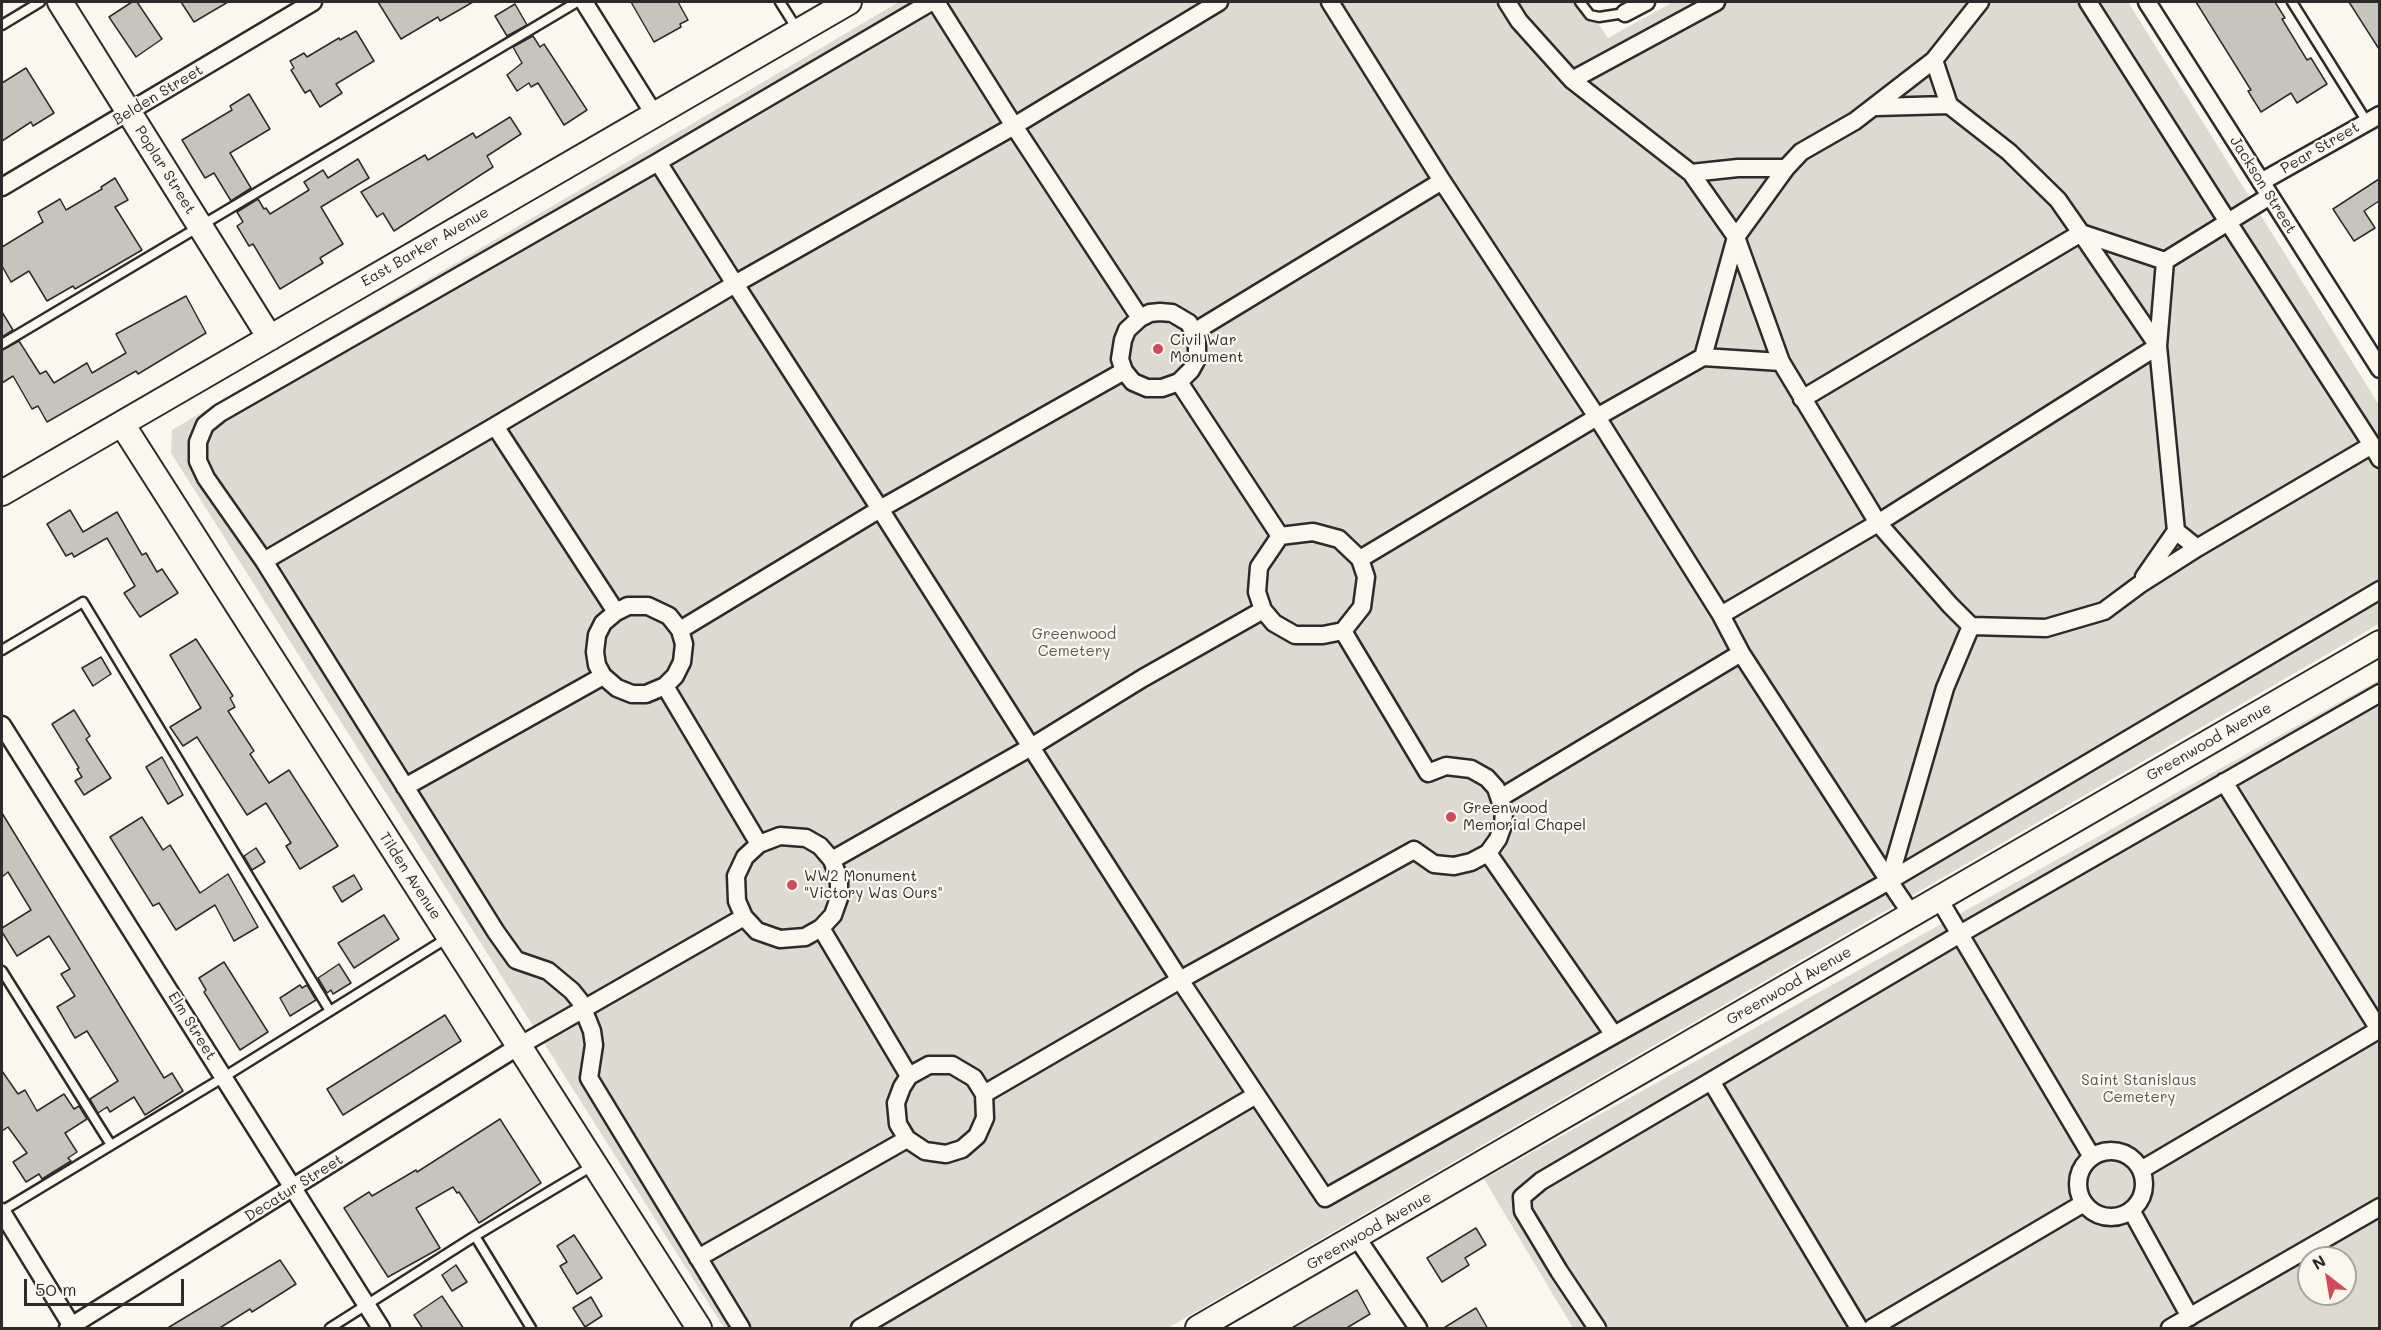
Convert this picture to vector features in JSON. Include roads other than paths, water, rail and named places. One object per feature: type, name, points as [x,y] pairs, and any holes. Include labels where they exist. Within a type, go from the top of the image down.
[{"type":"street","name":"Poplar Street","points":[[60,2],[270,338]]},
{"type":"street","name":"Belden Street","points":[[2,187],[313,2]]},
{"type":"street","points":[[584,2],[654,114]]},
{"type":"street","name":"East Barker Avenue","points":[[2,494],[849,2]]},
{"type":"street","points":[[741,1329],[589,1078],[594,1046],[592,1031],[573,991],[548,970],[516,960],[496,932],[264,561],[206,478],[198,461],[198,442],[205,425],[220,413],[934,2],[1140,318]]},
{"type":"street","points":[[264,561],[735,284],[1014,126],[1219,2]]},
{"type":"street","points":[[1330,2],[1443,181],[1597,417],[1721,615],[1741,653],[1912,915]]},
{"type":"street","points":[[1507,2],[1519,21],[1572,80],[1691,173],[1736,237],[1781,362],[1878,523],[1971,626],[2046,628],[2104,611],[2139,585],[2197,548],[2376,452],[2088,2]]},
{"type":"street","points":[[1625,13],[1646,2]]},
{"type":"street","points":[[1572,80],[1716,2]]},
{"type":"street","points":[[1703,357],[1736,237],[1785,168],[1802,152],[1856,121],[1934,60],[1980,2]]},
{"type":"street","name":"Jackson Street","points":[[2146,2],[2379,369]]},
{"type":"street","points":[[1934,60],[1948,105],[2009,152],[2058,200],[2158,346]]},
{"type":"street","points":[[1876,106],[1948,105]]},
{"type":"street","name":"Pear Street","points":[[2165,261],[2228,222],[2265,189],[2373,118]]},
{"type":"street","points":[[658,162],[1180,980],[1325,1198],[1889,881],[2379,590]]},
{"type":"street","points":[[1691,173],[1738,168],[1785,168]]},
{"type":"street","points":[[1194,332],[1443,181]]},
{"type":"street","points":[[1802,399],[2080,233],[2165,261],[2158,346],[2176,531],[2139,585]]},
{"type":"street","points":[[1150,313],[1172,313],[1189,323],[1198,348],[1197,359],[1191,370],[1179,382],[1162,388],[1147,388],[1133,382],[1124,371],[1120,359],[1123,340],[1127,330],[1140,318],[1150,313]]},
{"type":"street","points":[[1721,615],[1878,523],[2158,346]]},
{"type":"street","points":[[1360,559],[1597,417],[1703,357],[1781,362]]},
{"type":"street","points":[[680,630],[880,509],[1124,371]]},
{"type":"street","points":[[1179,382],[1280,536]]},
{"type":"street","name":"Tilden Avenue","points":[[122,424],[699,1329]]},
{"type":"street","points":[[495,426],[616,612]]},
{"type":"street","points":[[2176,531],[2197,548]]},
{"type":"street","points":[[1313,532],[1339,538],[1360,559],[1366,577],[1362,607],[1343,631],[1323,635],[1295,635],[1274,623],[1263,610],[1257,592],[1259,567],[1280,536],[1313,532]]},
{"type":"street","points":[[628,606],[648,606],[669,616],[680,630],[684,644],[682,662],[675,676],[664,686],[646,694],[632,693],[617,688],[603,676],[597,665],[595,652],[597,635],[603,623],[628,606]]},
{"type":"street","points":[[832,860],[1031,747],[1143,678],[1263,610]]},
{"type":"street","points":[[1889,881],[1946,688],[1971,626]]},
{"type":"street","points":[[984,1094],[1180,980],[1414,850],[1434,864],[1454,866],[1471,862],[1488,853],[1498,839],[1503,825],[1504,812],[1500,798],[1487,778],[1471,769],[1446,766],[1428,773],[1343,631]]},
{"type":"street","name":"Greenwood Avenue","points":[[1198,1329],[2379,643]]},
{"type":"street","points":[[1500,798],[1741,653]]},
{"type":"street","points":[[405,787],[603,676]]},
{"type":"street","points":[[664,686],[759,844]]},
{"type":"street","points":[[1597,1329],[1523,1211],[1522,1197],[1541,1181],[1959,934],[2379,693]]},
{"type":"street","name":"Elm Street","points":[[2,725],[381,1329]]},
{"type":"street","points":[[2140,1170],[2379,1030],[2224,782]]},
{"type":"street","points":[[780,836],[806,838],[820,846],[832,860],[839,879],[839,898],[833,915],[821,928],[805,937],[780,939],[757,930],[744,916],[736,900],[736,876],[745,857],[759,844],[780,836]]},
{"type":"street","points":[[1488,853],[1614,1035]]},
{"type":"street","points":[[1939,899],[2092,1157]]},
{"type":"street","name":"Decatur Street","points":[[71,1328],[519,1046],[744,916]]},
{"type":"street","points":[[821,928],[909,1076]]},
{"type":"street","points":[[929,1065],[952,1065],[974,1078],[984,1094],[985,1119],[977,1136],[962,1149],[946,1154],[924,1151],[907,1139],[898,1124],[896,1102],[902,1087],[909,1076],[929,1065]]},
{"type":"street","points":[[1711,1081],[1859,1329]]},
{"type":"street","points":[[860,1329],[1256,1095]]},
{"type":"street","points":[[698,1258],[907,1139]]},
{"type":"street","points":[[2102,1152],[2124,1154],[2134,1160],[2140,1170],[2143,1189],[2141,1198],[2131,1210],[2119,1216],[2109,1217],[2091,1210],[2084,1203],[2078,1184],[2079,1174],[2092,1157],[2102,1152]]},
{"type":"street","points":[[1872,1329],[2084,1203]]},
{"type":"street","points":[[2170,1329],[2379,1207]]},
{"type":"street","points":[[2131,1210],[2190,1317]]},
{"type":"street","points":[[2,1212],[71,1328]]},
{"type":"street","points":[[1357,1238],[1418,1329]]},
{"type":"lane","points":[[2,25],[40,2]]},
{"type":"lane","points":[[2,344],[577,2]]},
{"type":"lane","points":[[780,2],[798,31]]},
{"type":"lane","points":[[1580,2],[1590,15],[1599,17],[1625,13]]},
{"type":"lane","points":[[2292,2],[2373,118]]},
{"type":"lane","points":[[2,650],[83,603],[330,1011]]},
{"type":"lane","points":[[2,1212],[449,936]]},
{"type":"lane","points":[[2,971],[111,1145]]},
{"type":"lane","points":[[330,1329],[475,1236],[595,1165]]},
{"type":"lane","points":[[475,1236],[531,1329]]},
{"type":"place","name":"Civil War Monument","points":[[1158,349]]},
{"type":"place","name":"Greenwood Memorial Chapel","points":[[1451,817]]},
{"type":"place","name":"WW2 Monument \"Victory Was Ours\"","points":[[792,885]]},
{"type":"park label","name":"Greenwood Cemetery","points":[[1074,642]]},
{"type":"park label","name":"Saint Stanislaus Cemetery","points":[[2139,1088]]}]
